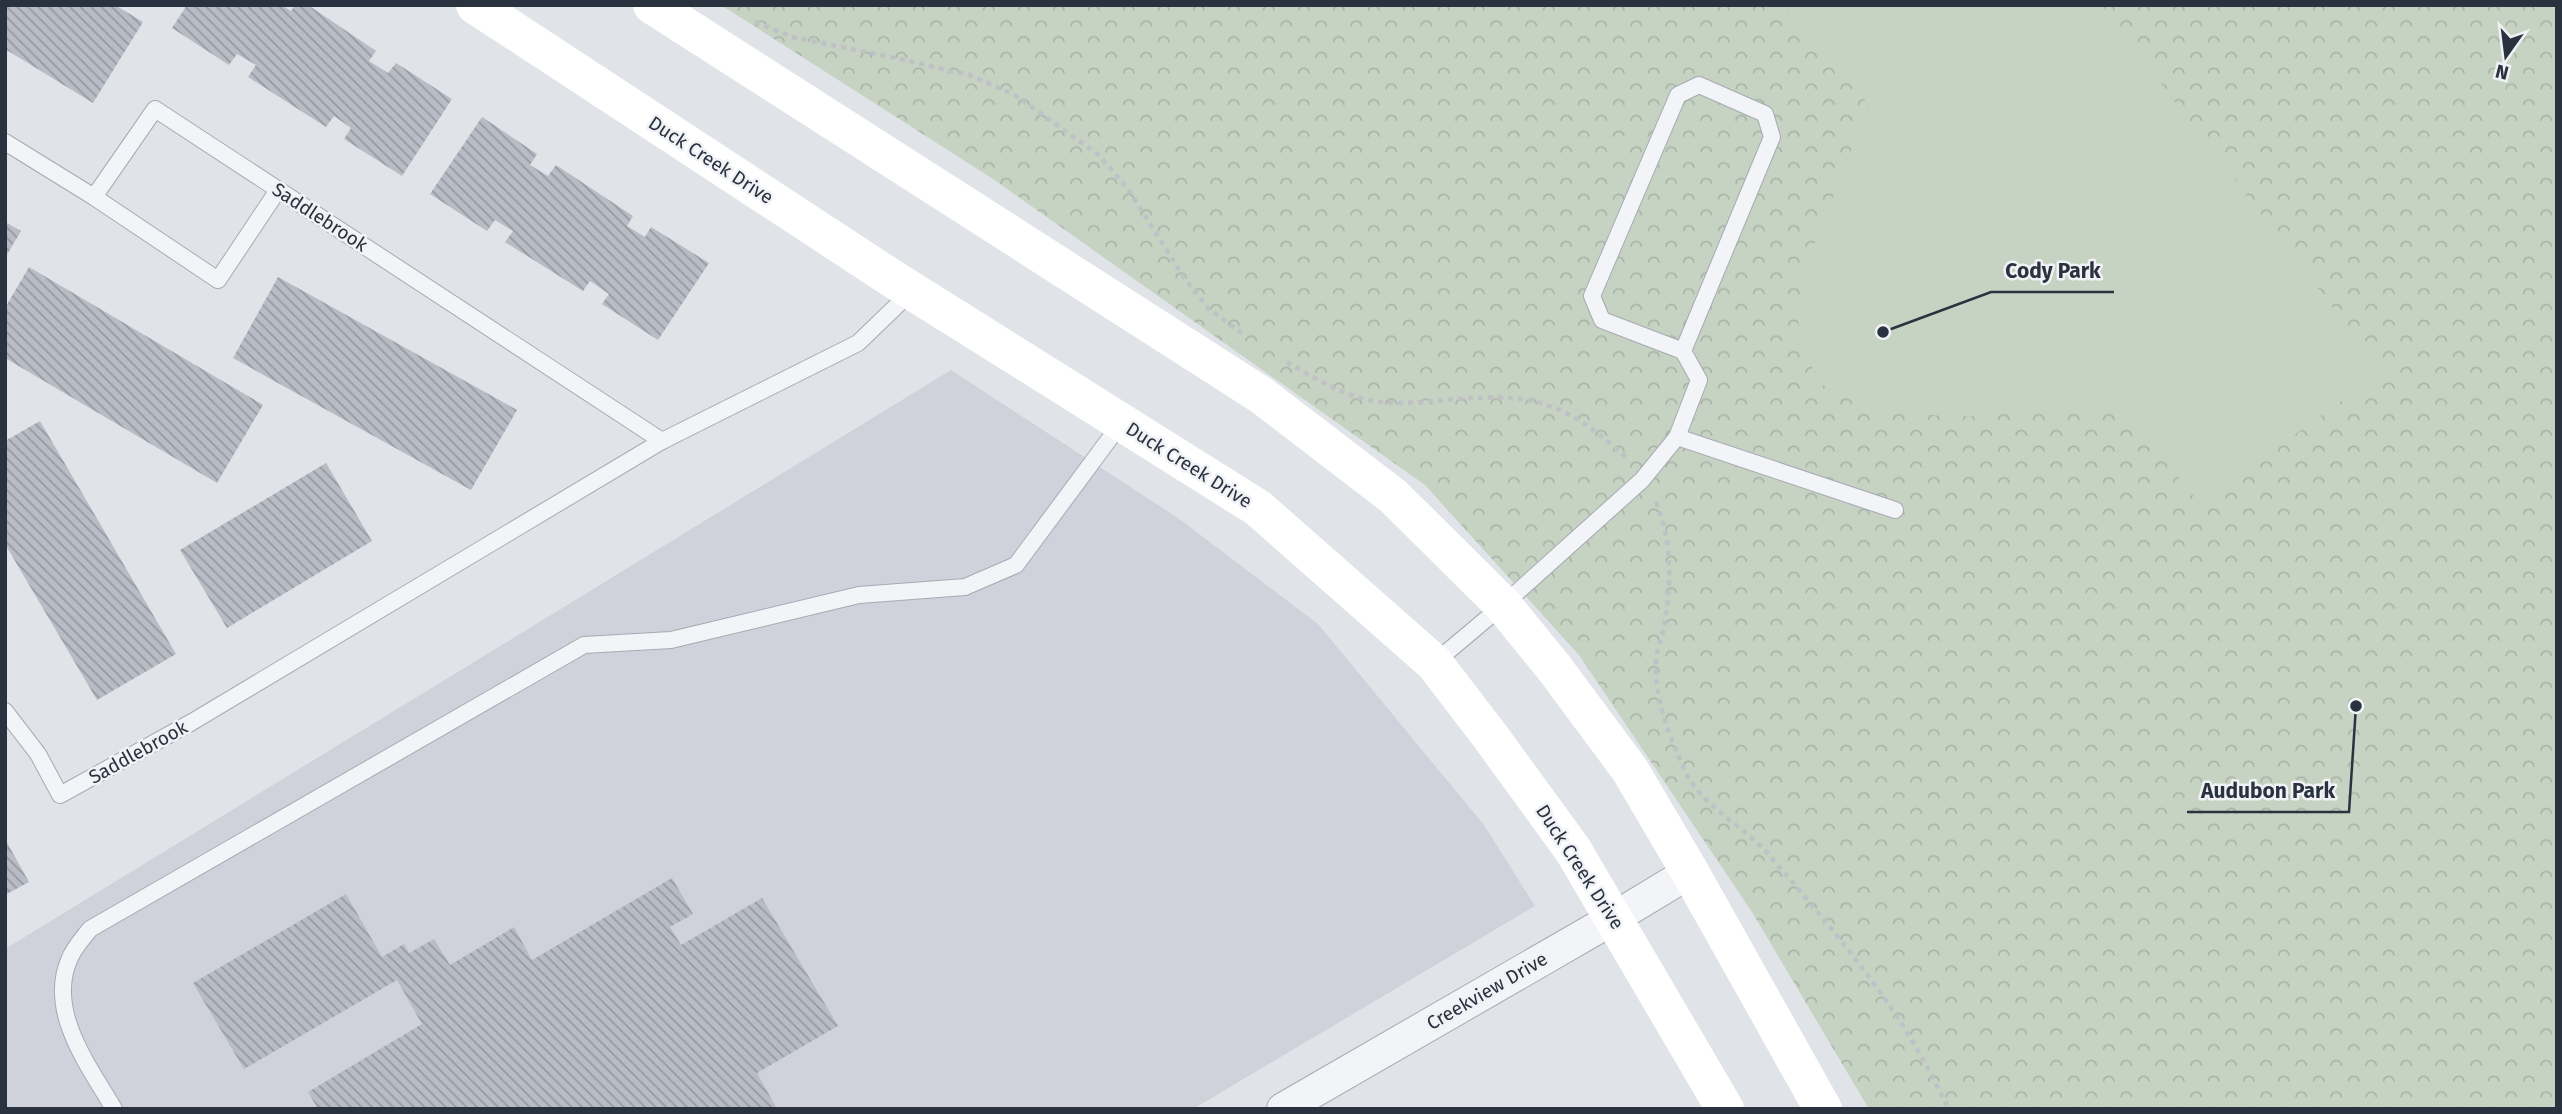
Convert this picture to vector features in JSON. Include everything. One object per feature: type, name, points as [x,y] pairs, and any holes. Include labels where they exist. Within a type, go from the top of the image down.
[{"type":"main road","name":"Duck Creek Drive","points":[[475,5],[913,291],[1258,508],[1434,663],[1573,850],[1726,1109]]},
{"type":"main road","points":[[652,5],[1261,395],[1393,496],[1503,605],[1555,669],[1630,770],[1823,1109]]},
{"type":"street","name":"Creekview Drive","points":[[1283,1109],[1690,872]]},
{"type":"lane","points":[[1434,663],[1642,480],[1677,437],[1699,380],[1683,351],[1602,320],[1592,296],[1678,95],[1699,85],[1765,114],[1772,137],[1683,351]]},
{"type":"lane","name":"Saddlebrook","points":[[94,197],[155,109],[662,440]]},
{"type":"lane","points":[[5,142],[94,197],[218,280],[278,190]]},
{"type":"lane","name":"Saddlebrook","points":[[5,711],[38,754],[60,795],[192,722],[662,440],[858,344],[913,291]]},
{"type":"lane","points":[[114,1109],[69,1029],[64,1004],[64,980],[69,959],[90,929],[584,645],[671,640],[859,595],[965,587],[1016,565],[1122,422]]},
{"type":"lane","points":[[1677,437],[1895,510]]},
{"type":"shaded area","points":[[951,370],[1178,518],[1318,624],[1484,825],[1535,906],[1193,1109],[5,1109],[5,949]]},
{"type":"green space","points":[[721,5],[2557,5],[2557,1109],[1869,1109],[1752,912],[1579,655],[1425,485],[993,179]]},
{"type":"green space","points":[[1784,5],[2101,5],[2382,372],[2199,503],[2123,407],[1950,417],[1882,409],[1826,388],[1801,350],[1797,306],[1810,255],[1869,105]]},
{"type":"building","points":[[5,5],[115,5],[143,22],[93,103],[5,49]]},
{"type":"building","points":[[187,5],[282,5],[291,11],[295,5],[308,5],[376,51],[369,61],[388,73],[396,63],[452,99],[402,176],[344,139],[351,128],[334,116],[326,127],[248,77],[256,65],[237,54],[229,65],[172,28]]},
{"type":"building","points":[[482,117],[537,154],[530,165],[548,176],[556,165],[633,216],[627,226],[645,237],[651,227],[709,263],[658,340],[602,304],[609,294],[590,281],[583,291],[505,242],[513,231],[495,220],[487,231],[430,194]]},
{"type":"building","points":[[5,222],[21,231],[5,258]]},
{"type":"building","points":[[29,267],[263,405],[217,483],[5,358],[5,308]]},
{"type":"building","points":[[278,277],[517,410],[471,490],[233,358]]},
{"type":"building","points":[[40,421],[176,654],[97,700],[5,544],[5,441]]},
{"type":"building","points":[[326,463],[372,541],[227,628],[180,550]]},
{"type":"building","points":[[5,839],[29,882],[5,895]]},
{"type":"building","points":[[672,878],[693,914],[670,927],[681,945],[762,898],[838,1026],[757,1073],[777,1109],[318,1109],[308,1092],[422,1024],[397,980],[244,1069],[193,983],[346,894],[382,957],[404,944],[409,953],[434,939],[450,965],[514,927],[532,960]]},
{"type":"place","name":"Cody Park","points":[[1883,332]]},
{"type":"place","name":"Audubon Park","points":[[2356,706]]}]
